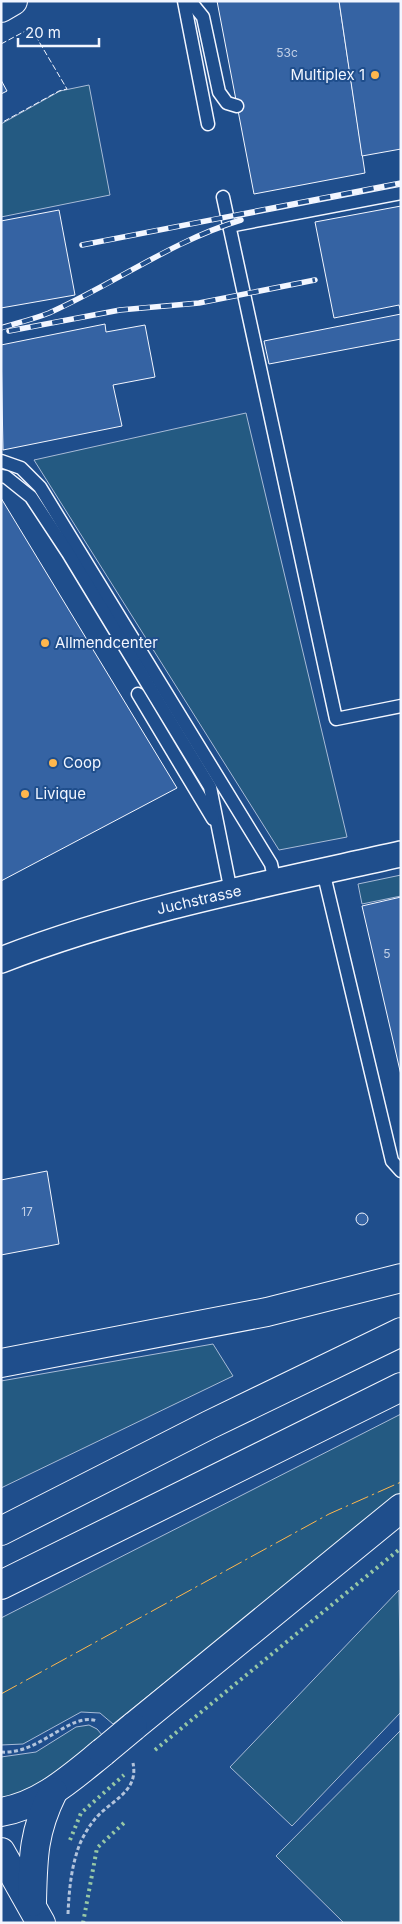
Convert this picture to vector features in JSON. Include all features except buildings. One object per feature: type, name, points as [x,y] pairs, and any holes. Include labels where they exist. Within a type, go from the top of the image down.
[{"type":"main road","points":[[1,8],[13,1]]},
{"type":"main road","points":[[1,1363],[250,1316],[401,1278]]},
{"type":"main road","points":[[1,1531],[209,1425],[401,1332]]},
{"type":"main road","points":[[1,1585],[401,1387]]},
{"type":"main road","points":[[1,1812],[19,1808],[54,1792],[401,1508]]},
{"type":"main road","points":[[37,1913],[34,1844],[43,1811],[54,1792]]},
{"type":"main road","points":[[1,1852],[37,1913]]},
{"type":"street","name":"Juchstrasse","points":[[1,960],[63,936],[162,908],[401,854]]},
{"type":"lane","points":[[184,1],[208,124]]},
{"type":"lane","points":[[190,1],[203,17],[220,92],[227,103],[238,106]]},
{"type":"lane","points":[[229,226],[401,193]]},
{"type":"lane","points":[[223,197],[336,719],[401,706]]},
{"type":"lane","points":[[1,461],[21,468],[40,486],[270,864],[275,882]]},
{"type":"lane","points":[[1,476],[6,477],[31,497],[68,553],[210,787],[216,826],[231,892]]},
{"type":"lane","points":[[138,694],[216,826]]},
{"type":"lane","points":[[324,871],[392,1161],[401,1171]]},
{"type":"shaded area","points":[[89,85],[110,195],[1,217],[1,124],[60,91]]},
{"type":"shaded area","points":[[246,413],[347,837],[279,850],[34,460]]},
{"type":"shaded area","points":[[401,875],[401,896],[362,904],[358,884]]},
{"type":"shaded area","points":[[213,1344],[233,1376],[1,1488],[1,1381]]},
{"type":"shaded area","points":[[401,1414],[401,1493],[113,1724],[100,1713],[81,1712],[23,1744],[1,1745],[1,1618]]},
{"type":"shaded area","points":[[399,1590],[401,1712],[292,1826],[230,1767]]},
{"type":"shaded area","points":[[89,1725],[97,1729],[103,1736],[41,1784],[1,1802],[1,1757],[36,1752],[76,1727]]},
{"type":"shaded area","points":[[401,1730],[401,1923],[344,1923],[276,1856]]},
{"type":"railway","points":[[82,245],[401,183]]},
{"type":"railway","points":[[1,328],[49,313],[191,239],[241,220]]},
{"type":"railway","points":[[9,331],[120,310],[199,303],[315,280]]},
{"type":"hedge","points":[[155,1750],[401,1548]]},
{"type":"hedge","points":[[70,1840],[81,1813],[124,1775]]},
{"type":"hedge","points":[[83,1923],[97,1848],[126,1821]]},
{"type":"fence","points":[[1,44],[31,28],[67,89],[59,91],[1,123]]},
{"type":"power","points":[[1,1694],[329,1514],[401,1482]]},
{"type":"place","name":"Multiplex 1","points":[[375,75]]},
{"type":"place","name":"Allmendcenter","points":[[45,643]]},
{"type":"place","name":"Coop","points":[[53,763]]},
{"type":"place","name":"Livique","points":[[25,794]]}]
